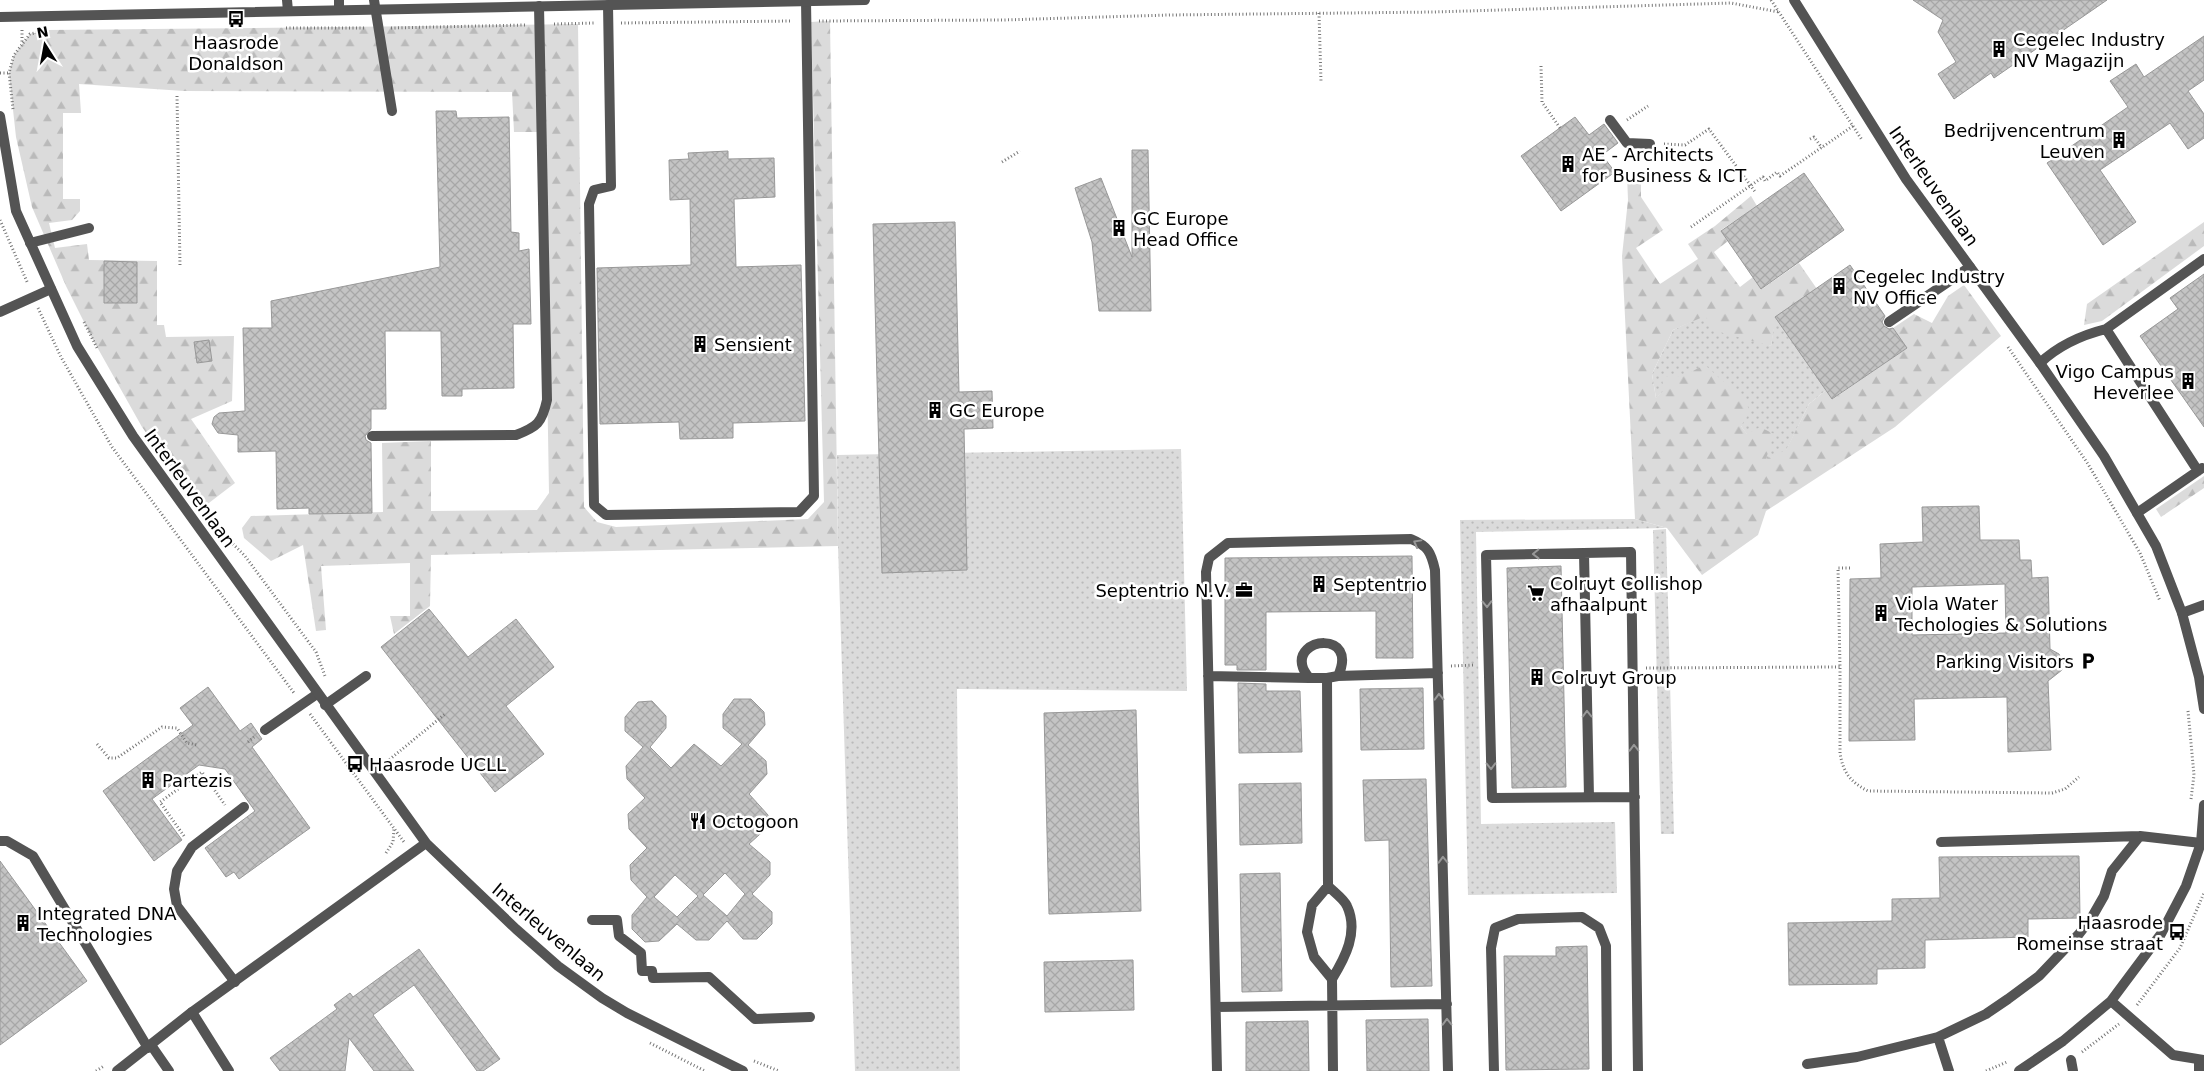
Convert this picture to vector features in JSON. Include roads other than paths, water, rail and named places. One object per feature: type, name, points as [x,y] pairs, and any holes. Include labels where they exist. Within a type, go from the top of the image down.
[{"type":"street","points":[[287,0],[288,11]]},
{"type":"street","points":[[0,17],[288,11],[339,5],[539,6],[866,0]]},
{"type":"street","name":"Interleuvenlaan","points":[[1794,0],[1906,179],[2040,363],[2104,456],[2137,513],[2156,546],[2182,614],[2201,676],[2204,709]]},
{"type":"street","points":[[608,5],[611,186],[594,190],[589,204],[594,505],[606,515],[799,512],[814,496],[806,1]]},
{"type":"street","points":[[374,5],[392,111]]},
{"type":"street","points":[[372,436],[516,435],[531,429],[543,418],[547,400],[539,6]]},
{"type":"street","name":"Interleuvenlaan","points":[[0,116],[16,211],[77,346],[133,436],[426,843],[516,929],[558,966],[602,998],[627,1013],[743,1071]]},
{"type":"street","points":[[1610,120],[1627,143],[1650,144]]},
{"type":"street","points":[[30,243],[89,228]]},
{"type":"street","points":[[2040,363],[2050,354],[2088,333],[2106,329],[2204,259]]},
{"type":"street","points":[[1889,322],[1970,267]]},
{"type":"street","points":[[0,312],[51,290]]},
{"type":"street","points":[[2106,329],[2201,469],[2137,513]]},
{"type":"street","points":[[1217,1071],[1206,572],[1209,558],[1228,542],[1411,538],[1431,552],[1435,570],[1448,1071]]},
{"type":"street","points":[[1635,797],[1492,798],[1486,555],[1631,552],[1635,797],[1638,1071]]},
{"type":"street","points":[[1584,553],[1589,797]]},
{"type":"street","points":[[2182,614],[2204,605]]},
{"type":"street","points":[[1309,678],[1302,668],[1302,660],[1306,650],[1317,643],[1329,643],[1339,650],[1343,665],[1338,676]]},
{"type":"street","points":[[1208,676],[1326,678],[1438,670]]},
{"type":"street","points":[[325,705],[366,676]]},
{"type":"street","points":[[1326,678],[1328,886],[1312,905],[1307,932],[1314,957],[1332,979]]},
{"type":"street","points":[[265,730],[317,694]]},
{"type":"street","points":[[2018,1071],[2063,1041],[2111,1001],[2161,934],[2186,886],[2201,843],[2204,805]]},
{"type":"street","points":[[235,982],[177,906],[174,889],[177,871],[183,858],[192,847],[244,807]]},
{"type":"street","points":[[1941,842],[2140,836],[2201,843]]},
{"type":"street","points":[[1807,1064],[1857,1057],[1938,1037],[1986,1014],[2039,976],[2062,953],[2092,917],[2104,896],[2112,871],[2140,836]]},
{"type":"street","points":[[0,841],[7,841],[33,856],[149,1046],[169,1071]]},
{"type":"street","points":[[117,1071],[192,1012],[426,843]]},
{"type":"street","points":[[1328,886],[1347,906],[1352,930],[1346,957],[1332,979],[1333,1071]]},
{"type":"street","points":[[1494,1071],[1491,948],[1495,928],[1518,919],[1582,918],[1599,928],[1606,946],[1607,1071]]},
{"type":"street","points":[[592,920],[617,920],[619,936],[641,953],[642,971],[652,971],[653,978],[709,977],[755,1019],[810,1017]]},
{"type":"street","points":[[2111,1001],[2173,1055],[2202,1060],[2198,1071]]},
{"type":"street","points":[[1216,1007],[1447,1004]]},
{"type":"street","points":[[192,1012],[229,1071]]},
{"type":"street","points":[[1938,1037],[1949,1071]]},
{"type":"street","points":[[2071,1060],[2073,1071]]},
{"type":"place","name":"Haasrode Donaldson","points":[[236,19]]},
{"type":"place","name":"Cegelec Industry NV Magazijn","points":[[1999,49]]},
{"type":"place","name":"Bedrijvencentrum Leuven","points":[[2119,140]]},
{"type":"place","name":"AE - Architects for Business & ICT","points":[[1568,164]]},
{"type":"place","name":"GC Europe Head Office","points":[[1119,228]]},
{"type":"place","name":"Cegelec Industry NV Office","points":[[1839,286]]},
{"type":"place","name":"Sensient","points":[[700,344]]},
{"type":"place","name":"Vigo Campus Heverlee","points":[[2188,381]]},
{"type":"place","name":"GC Europe","points":[[935,410]]},
{"type":"place","name":"Septentrio","points":[[1319,584]]},
{"type":"place","name":"Septentrio N.V.","points":[[1244,590]]},
{"type":"place","name":"Colruyt Collishop afhaalpunt","points":[[1536,593]]},
{"type":"place","name":"Viola Water Techologies & Solutions","points":[[1881,613]]},
{"type":"place","name":"Parking Visitors","points":[[2088,661]]},
{"type":"place","name":"Colruyt Group","points":[[1537,677]]},
{"type":"place","name":"Haasrode UCLL","points":[[355,764]]},
{"type":"place","name":"Partezis","points":[[148,780]]},
{"type":"place","name":"Octogoon","points":[[698,821]]},
{"type":"place","name":"Integrated DNA Technologies","points":[[23,923]]},
{"type":"place","name":"Haasrode Romeinse straat","points":[[2177,932]]}]
